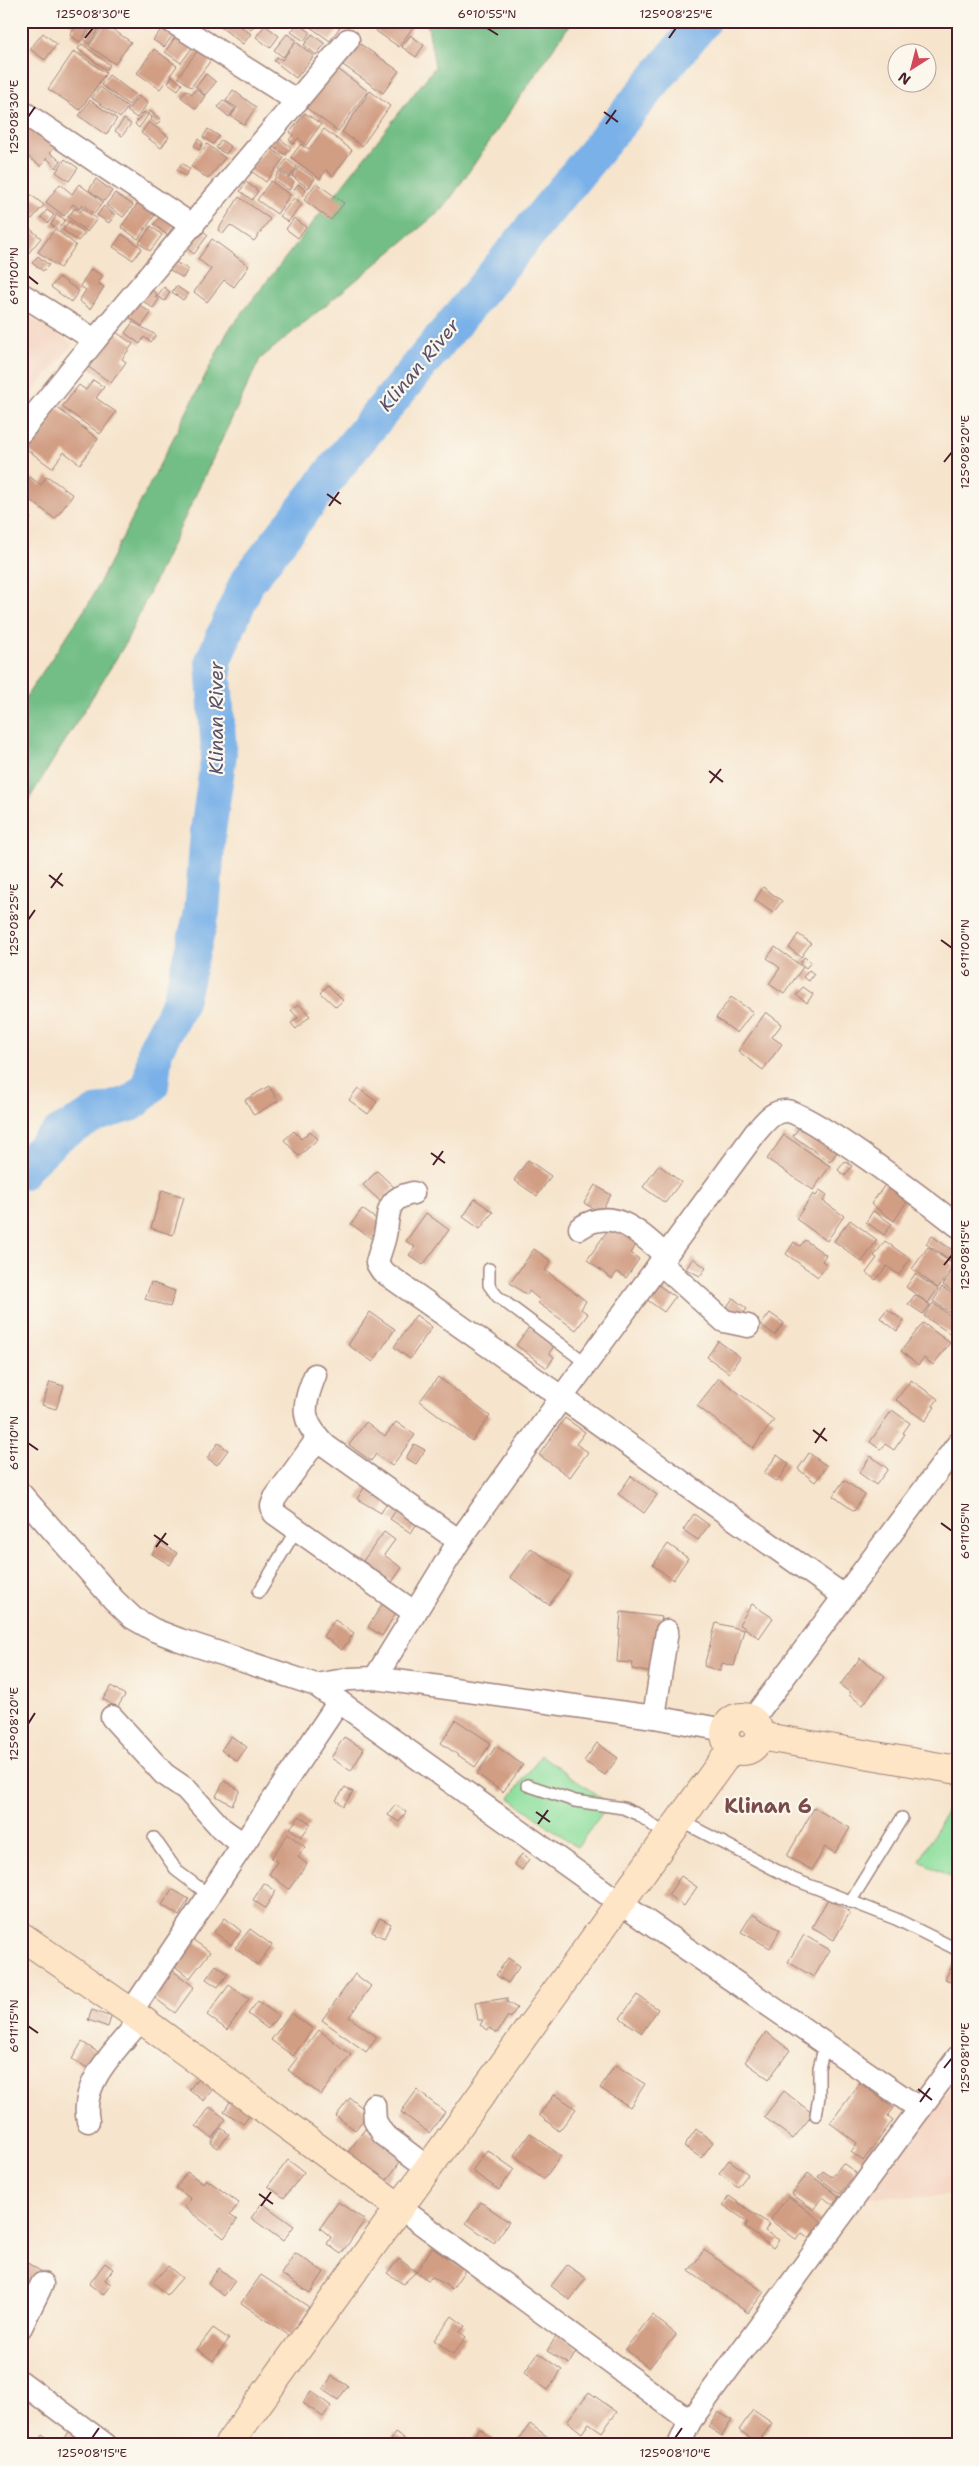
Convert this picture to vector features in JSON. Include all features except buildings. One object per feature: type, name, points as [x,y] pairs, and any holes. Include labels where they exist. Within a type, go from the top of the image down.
[{"type":"street","points":[[174,22],[297,101]]},
{"type":"street","points":[[21,432],[95,340],[348,40]]},
{"type":"street","points":[[21,111],[193,226]]},
{"type":"street","points":[[21,294],[95,340]]},
{"type":"street","points":[[375,1678],[459,1541],[662,1259],[756,1132],[771,1115],[778,1111],[796,1112],[872,1163],[958,1226]]},
{"type":"street","points":[[413,1193],[403,1195],[394,1201],[387,1211],[386,1234],[377,1263],[382,1271],[844,1596]]},
{"type":"street","points":[[580,1228],[589,1221],[600,1218],[616,1220],[642,1237],[724,1321],[748,1326]]},
{"type":"street","points":[[316,1375],[305,1400],[311,1431],[326,1446],[459,1541]]},
{"type":"street","points":[[318,1438],[275,1498],[272,1506],[274,1513],[415,1613]]},
{"type":"street","points":[[316,1686],[350,1679],[375,1678],[654,1717],[728,1739],[737,1750],[749,1750],[757,1742],[756,1728],[844,1596],[958,1444]]},
{"type":"street","points":[[21,1494],[114,1600],[133,1618],[154,1630],[180,1640],[316,1686],[620,1902],[920,2109]]},
{"type":"street","points":[[654,1717],[667,1631]]},
{"type":"street","points":[[88,2121],[85,2109],[89,2089],[136,2016],[209,1895],[338,1703]]},
{"type":"street","points":[[112,1717],[164,1774],[186,1789],[222,1829],[243,1844]]},
{"type":"street","points":[[756,1728],[958,1770]]},
{"type":"street","points":[[228,2445],[674,1828],[728,1739]]},
{"type":"street","points":[[21,1936],[136,2016],[690,2421]]},
{"type":"street","points":[[679,2445],[690,2421],[958,2057]]},
{"type":"street","points":[[374,2105],[375,2121],[383,2134],[428,2168]]},
{"type":"street","points":[[21,2327],[42,2284]]},
{"type":"street","points":[[21,2382],[106,2445]]},
{"type":"lane","points":[[489,1269],[490,1285],[497,1296],[586,1363]]},
{"type":"lane","points":[[259,1592],[296,1530]]},
{"type":"lane","points":[[527,1785],[575,1801],[623,1808],[850,1902],[896,1918],[958,1950]]},
{"type":"lane","points":[[850,1902],[902,1818]]},
{"type":"lane","points":[[154,1838],[177,1871],[209,1895]]},
{"type":"lane","points":[[816,2115],[819,2097],[819,2068],[825,2044]]},
{"type":"shaded area","points":[[21,312],[73,344],[21,405]]},
{"type":"shaded area","points":[[958,2078],[958,2196],[866,2197]]},
{"type":"green space","points":[[427,21],[572,21],[444,208],[260,359],[124,646],[21,812],[21,704],[89,603],[228,331],[435,67]]},
{"type":"green space","points":[[541,1755],[609,1804],[577,1847],[510,1798]]},
{"type":"green space","points":[[952,1801],[958,1804],[958,1881],[920,1861]]},
{"type":"waterway","name":"Klinan River","points":[[21,1172],[59,1134],[96,1114],[132,1103],[151,1085],[155,1050],[180,1001],[202,912],[208,831],[219,754],[213,661],[247,582],[340,462],[703,21]]},
{"type":"district","name":"Klinan 6","points":[[768,1806]]}]
